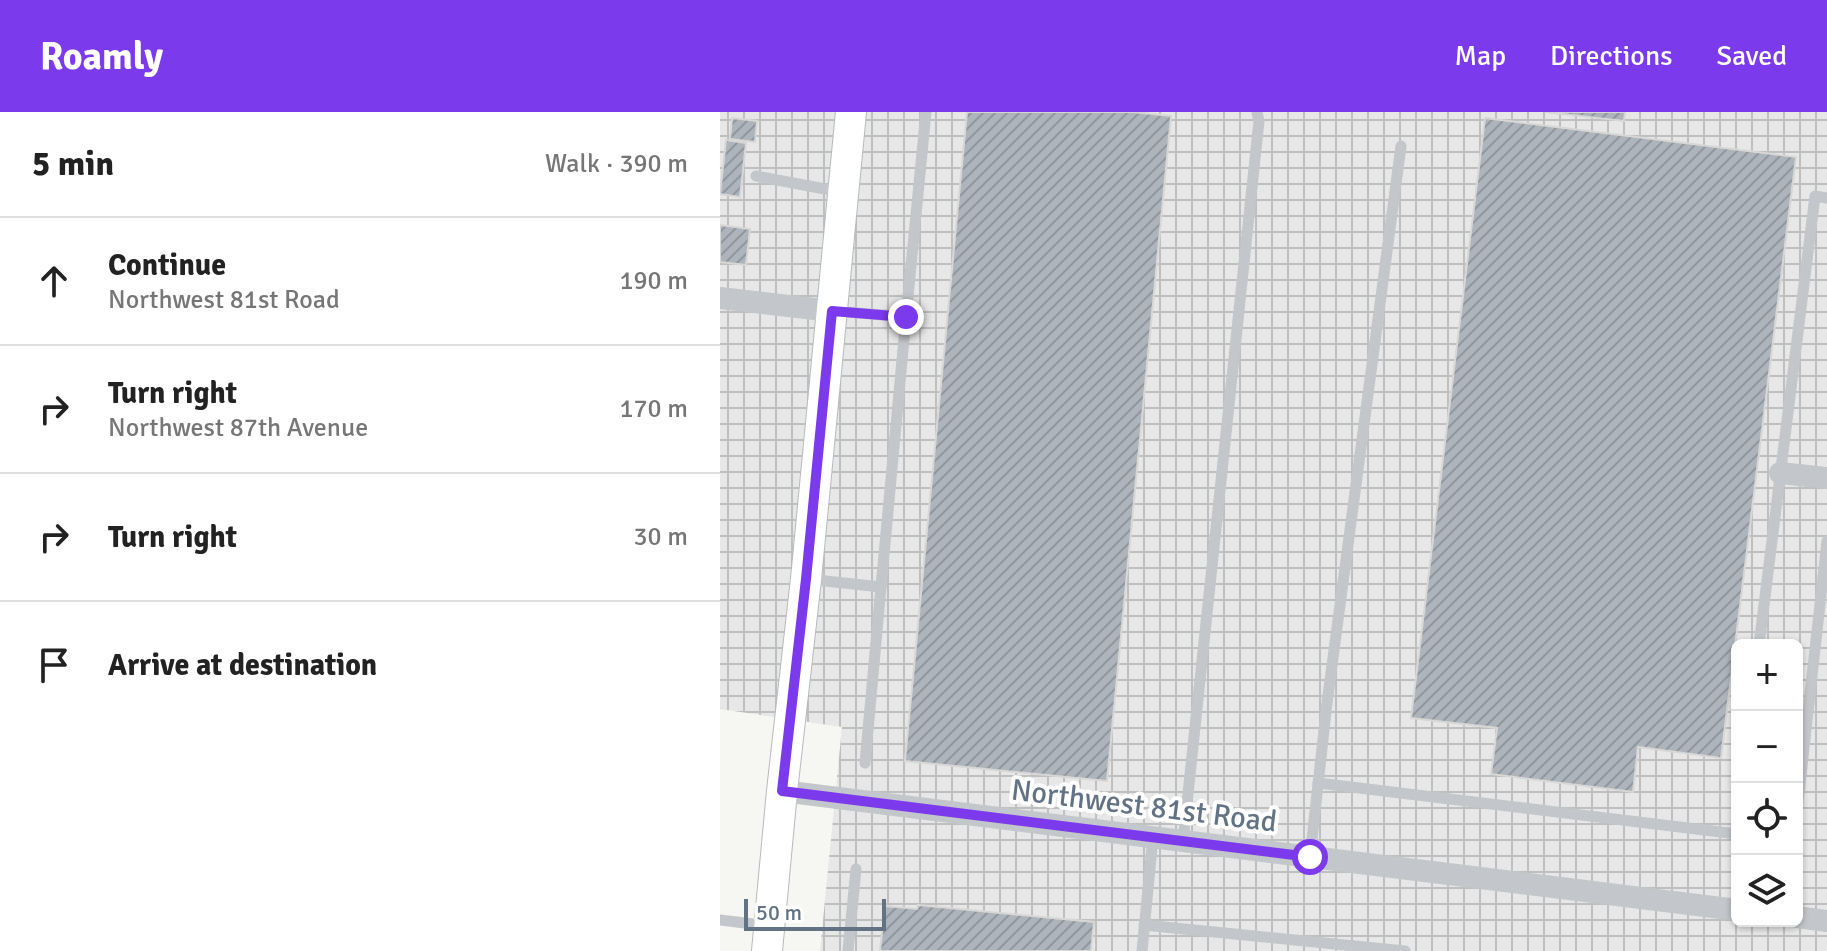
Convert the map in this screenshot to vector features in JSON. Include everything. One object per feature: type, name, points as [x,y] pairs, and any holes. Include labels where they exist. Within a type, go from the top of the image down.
[{"type":"main road","points":[[768,938],[851,112]]},
{"type":"street","points":[[720,298],[832,311]]},
{"type":"street","points":[[1780,473],[1827,478]]},
{"type":"street","name":"Northwest 81st Road","points":[[782,791],[1731,909]]},
{"type":"street","points":[[1803,918],[1827,921]]},
{"type":"lane","points":[[865,763],[926,112]]},
{"type":"lane","points":[[1183,841],[1259,121],[1257,112]]},
{"type":"lane","points":[[1310,857],[1327,703],[1401,146]]},
{"type":"lane","points":[[756,176],[843,190]]},
{"type":"lane","points":[[1760,639],[1815,196],[1827,198]]},
{"type":"lane","points":[[832,311],[906,317]]},
{"type":"lane","points":[[1800,783],[1827,541]]},
{"type":"lane","points":[[806,579],[881,587]]},
{"type":"lane","points":[[1318,783],[1731,830]]},
{"type":"lane","points":[[1142,951],[1153,837]]},
{"type":"lane","points":[[848,951],[856,869]]},
{"type":"lane","points":[[720,920],[768,938]]},
{"type":"lane","points":[[1144,925],[1405,951]]},
{"type":"shaded area","points":[[720,112],[1827,112],[1827,951],[820,951],[842,727],[720,709]]},
{"type":"building","points":[[967,112],[1133,112],[1171,116],[1107,781],[905,761]]},
{"type":"building","points":[[1545,112],[1625,112],[1624,121]]},
{"type":"building","points":[[732,118],[757,121],[755,142],[730,139]]},
{"type":"building","points":[[1485,118],[1796,157],[1736,639],[1731,639],[1731,678],[1721,758],[1638,747],[1633,792],[1491,774],[1497,728],[1411,718]]},
{"type":"building","points":[[726,140],[746,143],[740,197],[720,194]]},
{"type":"building","points":[[720,225],[750,229],[746,265],[720,262]]},
{"type":"building","points":[[918,905],[1094,922],[1091,951],[880,951],[885,906],[917,909]]},
{"type":"route","points":[[906,317],[832,311],[782,791],[1310,857]]}]
